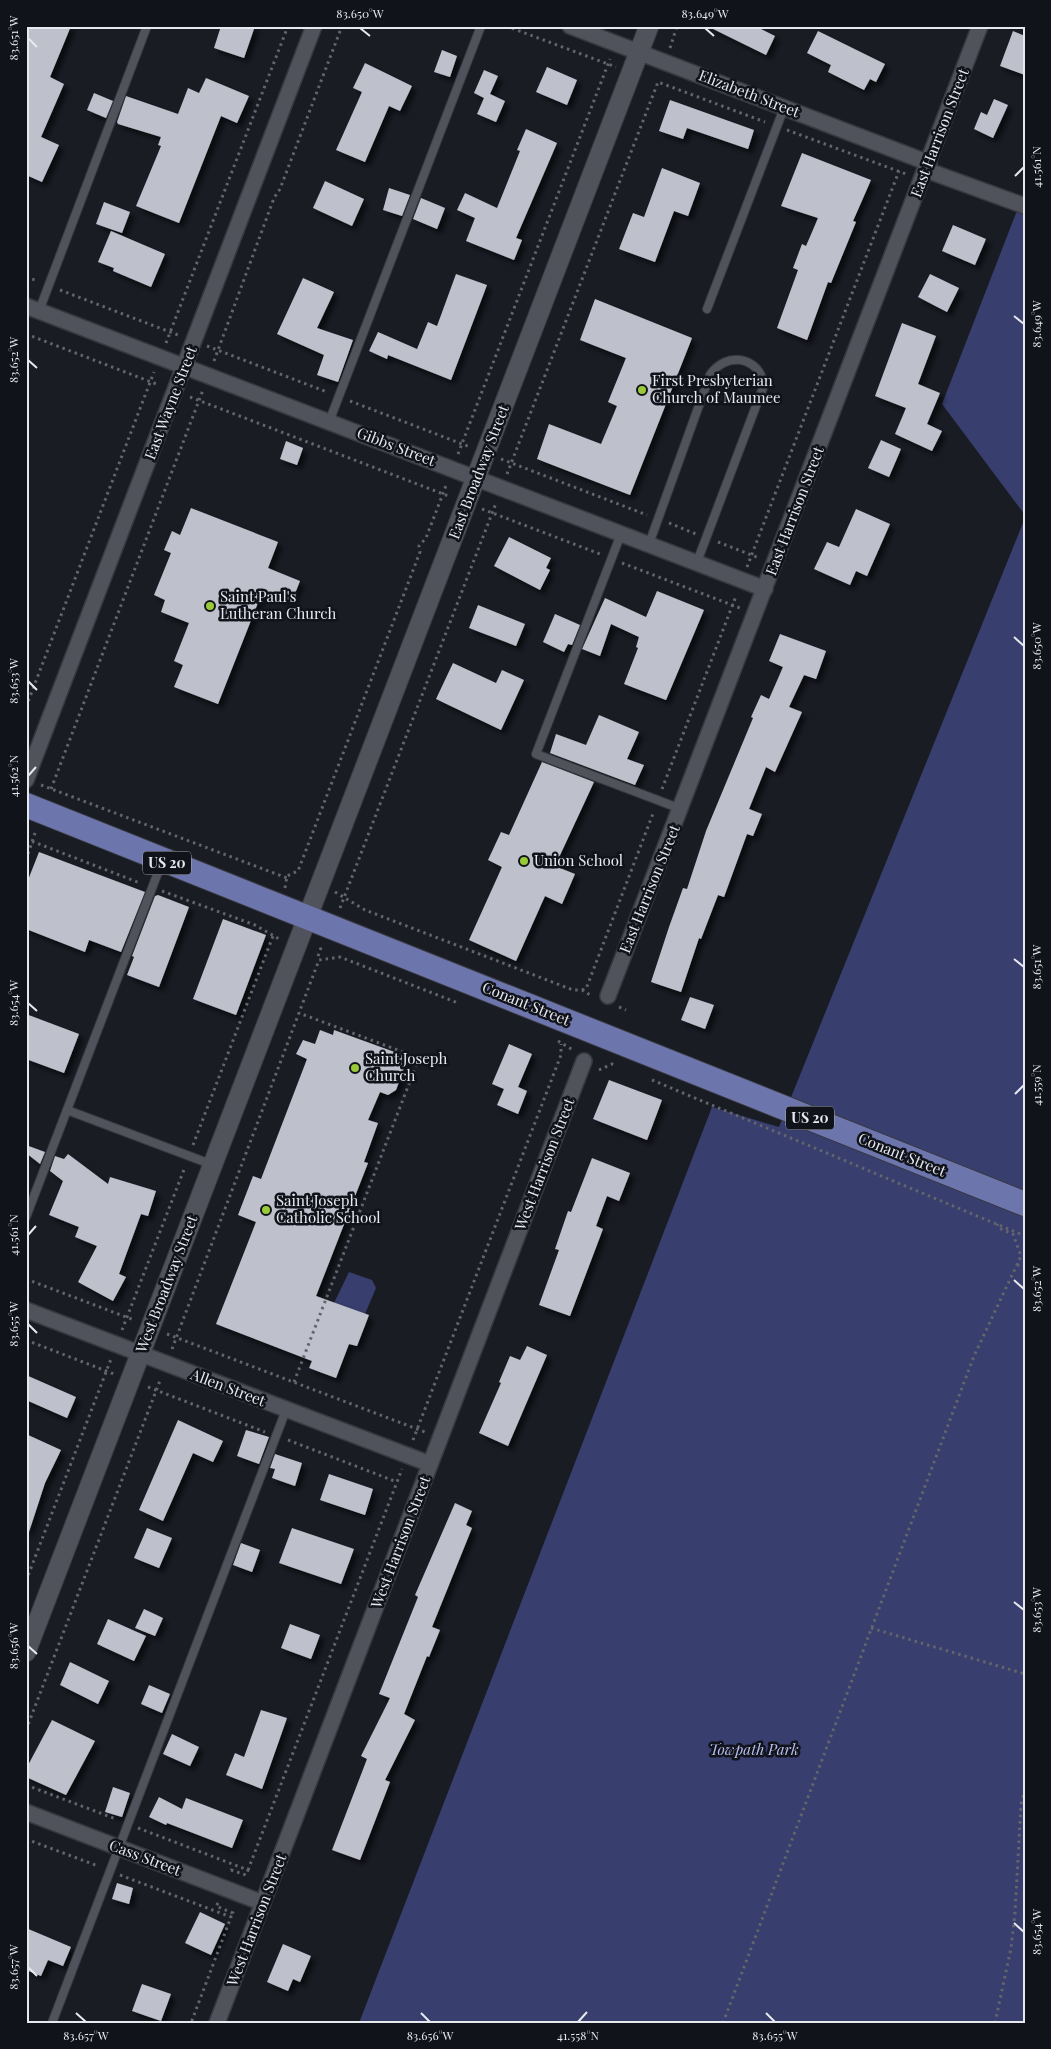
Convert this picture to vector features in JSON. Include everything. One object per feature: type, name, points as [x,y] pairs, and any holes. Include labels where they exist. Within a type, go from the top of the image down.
[{"type":"main road","name":"Conant Street","points":[[26,805],[1025,1204]]},
{"type":"street","name":"East Wayne Street","points":[[26,780],[314,26]]},
{"type":"street","name":"Elizabeth Street","points":[[570,26],[784,108],[926,171],[1025,206]]},
{"type":"street","name":"East Broadway Street","points":[[309,917],[649,26]]},
{"type":"street","name":"East Harrison Street","points":[[604,999],[681,809],[980,26]]},
{"type":"street","name":"Gibbs Street","points":[[33,308],[765,589]]},
{"type":"street","name":"West Broadway Street","points":[[26,1652],[309,917]]},
{"type":"street","name":"West Harrison Street","points":[[217,2023],[584,1061]]},
{"type":"street","name":"Allen Street","points":[[26,1310],[430,1464]]},
{"type":"street","name":"Cass Street","points":[[26,1812],[263,1903]]},
{"type":"lane","points":[[33,308],[49,285],[147,26]]},
{"type":"lane","points":[[329,422],[481,26]]},
{"type":"lane","points":[[707,309],[784,108]]},
{"type":"lane","points":[[649,544],[710,375],[716,366],[727,360],[744,361],[756,368],[762,375],[764,386],[697,562]]},
{"type":"lane","points":[[621,534],[536,754],[681,809]]},
{"type":"lane","points":[[26,1217],[163,861]]},
{"type":"lane","points":[[67,1110],[213,1165]]},
{"type":"lane","points":[[52,2023],[286,1410]]},
{"type":"path","points":[[51,789],[200,401],[274,198],[280,189],[342,26]]},
{"type":"path","points":[[506,26],[608,64]]},
{"type":"path","points":[[278,938],[287,878],[298,871],[420,552],[419,546],[426,538],[616,43]]},
{"type":"path","points":[[344,898],[658,82],[777,127],[926,171]]},
{"type":"path","points":[[26,277],[170,332]]},
{"type":"path","points":[[26,334],[150,382]]},
{"type":"path","points":[[200,401],[756,613]]},
{"type":"path","points":[[26,780],[287,878]]},
{"type":"path","points":[[26,839],[255,925],[273,936],[323,958],[340,957],[460,1003]]},
{"type":"path","points":[[26,860],[33,842]]},
{"type":"path","points":[[298,871],[365,910],[573,990],[582,990],[626,1010]]},
{"type":"path","points":[[26,1581],[273,936]]},
{"type":"path","points":[[176,1337],[319,960],[323,958]]},
{"type":"path","points":[[294,1382],[419,1058],[299,1013]]},
{"type":"path","points":[[553,1039],[561,1044]]},
{"type":"path","points":[[605,1066],[612,1064],[619,1066]]},
{"type":"path","points":[[647,1078],[1025,1236]]},
{"type":"path","points":[[723,2023],[974,1356],[1021,1256],[1013,1234],[999,1228],[997,1224]]},
{"type":"path","points":[[1017,1264],[1025,1266]]},
{"type":"path","points":[[26,1279],[417,1429]]},
{"type":"path","points":[[26,1340],[397,1482]]},
{"type":"path","points":[[26,1730],[157,1390]]},
{"type":"path","points":[[871,1628],[1025,1674]]},
{"type":"path","points":[[26,1785],[248,1870],[246,1875],[230,1870],[229,1874],[244,1880]]},
{"type":"path","points":[[995,2023],[1014,1922],[1021,1804],[1025,1790]]},
{"type":"path","points":[[26,1839],[231,1918],[191,2023]]},
{"type":"green space","points":[[1025,190],[1025,515],[942,404]]},
{"type":"green space","name":"Towpath Park","points":[[1025,518],[1025,2023],[359,2023],[712,1107],[779,1127]]},
{"type":"green space","points":[[349,1272],[372,1280],[376,1288],[365,1314],[334,1303]]},
{"type":"building","points":[[26,26],[71,26],[50,77],[64,84],[41,137],[59,145],[42,182],[26,175]]},
{"type":"building","points":[[221,26],[255,26],[244,58],[214,48]]},
{"type":"building","points":[[707,26],[755,26],[775,36],[766,55]]},
{"type":"building","points":[[818,31],[885,64],[876,82],[870,79],[864,90],[828,72],[831,65],[807,53]]},
{"type":"building","points":[[1013,31],[1025,36],[1025,75],[1000,66]]},
{"type":"building","points":[[442,50],[457,56],[450,77],[434,72]]},
{"type":"building","points":[[365,63],[412,86],[400,111],[389,106],[365,162],[336,150],[362,92],[353,88]]},
{"type":"building","points":[[547,67],[577,80],[567,105],[536,92]]},
{"type":"building","points":[[484,70],[498,76],[490,94],[505,101],[496,122],[477,114],[484,98],[474,93]]},
{"type":"building","points":[[206,78],[249,96],[237,123],[221,116],[179,223],[136,206],[161,146],[158,145],[161,137],[118,124],[117,122],[126,96],[178,114],[188,88],[199,93]]},
{"type":"building","points":[[94,93],[113,101],[106,118],[87,110]]},
{"type":"building","points":[[994,99],[1008,105],[993,138],[974,129],[981,112],[987,115]]},
{"type":"building","points":[[670,100],[754,130],[748,149],[687,128],[683,139],[659,131]]},
{"type":"building","points":[[526,129],[557,143],[516,238],[522,240],[514,260],[466,241],[475,218],[457,210],[465,193],[497,208],[520,151],[517,150]]},
{"type":"building","points":[[802,153],[871,180],[853,221],[856,222],[831,283],[828,282],[807,340],[777,328],[798,270],[793,268],[802,244],[806,246],[818,218],[781,206]]},
{"type":"building","points":[[662,168],[700,183],[688,216],[674,211],[655,262],[619,249],[633,213],[644,217]]},
{"type":"building","points":[[325,181],[364,199],[352,226],[313,208]]},
{"type":"building","points":[[389,188],[410,195],[402,216],[383,210]]},
{"type":"building","points":[[421,198],[445,208],[437,229],[413,219]]},
{"type":"building","points":[[104,202],[130,212],[122,233],[96,224]]},
{"type":"building","points":[[953,225],[986,239],[975,265],[942,251]]},
{"type":"building","points":[[111,231],[165,254],[151,287],[113,271],[114,268],[98,262]]},
{"type":"building","points":[[456,274],[487,285],[451,380],[388,355],[387,359],[369,351],[378,332],[417,349],[428,322],[437,326]]},
{"type":"building","points":[[930,274],[959,288],[947,312],[918,297]]},
{"type":"building","points":[[303,278],[334,292],[317,328],[353,340],[338,382],[317,375],[324,355],[277,334]]},
{"type":"building","name":"First Presbyterian Church of Maumee","points":[[595,299],[692,338],[630,495],[537,459],[549,424],[601,444],[617,406],[608,402],[626,358],[580,340]]},
{"type":"building","points":[[902,323],[936,336],[918,384],[940,393],[927,424],[942,431],[932,451],[895,434],[906,408],[875,396]]},
{"type":"building","points":[[881,440],[901,449],[889,477],[868,468]]},
{"type":"building","points":[[286,441],[303,448],[297,465],[280,459]]},
{"type":"building","name":"Saint Paul's Lutheran Church","points":[[191,508],[278,542],[268,568],[300,581],[292,601],[263,590],[218,704],[174,687],[183,665],[174,661],[189,623],[161,612],[165,600],[154,595],[171,553],[164,550],[172,531],[180,535]]},
{"type":"building","points":[[856,509],[890,524],[867,576],[856,571],[850,585],[814,569],[827,542],[839,547]]},
{"type":"building","points":[[509,537],[551,558],[546,568],[550,570],[540,590],[494,566]]},
{"type":"building","points":[[657,591],[704,610],[666,700],[624,684],[638,648],[636,647],[639,637],[611,624],[600,656],[582,649],[605,598],[646,617]]},
{"type":"building","points":[[478,605],[525,624],[516,646],[469,628]]},
{"type":"building","points":[[555,614],[580,625],[572,645],[568,644],[564,652],[543,642]]},
{"type":"building","points":[[780,634],[826,651],[816,679],[804,675],[789,707],[802,712],[775,772],[766,767],[749,809],[762,814],[753,836],[747,834],[724,897],[718,895],[701,939],[699,938],[681,992],[651,982],[683,888],[687,889],[706,831],[753,718],[751,717],[761,695],[769,699],[783,667],[769,661]]},
{"type":"building","points":[[453,663],[496,683],[502,670],[524,680],[501,730],[436,699]]},
{"type":"building","points":[[599,715],[639,732],[627,759],[644,765],[635,785],[550,753],[556,734],[586,745]]},
{"type":"building","points":[[542,762],[594,782],[555,866],[575,874],[562,904],[545,896],[516,961],[469,940],[502,867],[488,860],[501,832],[509,835]]},
{"type":"building","points":[[39,852],[145,892],[121,952],[89,940],[85,952],[26,929],[26,885]]},
{"type":"building","points":[[158,895],[189,907],[159,987],[127,975],[134,957],[132,956],[155,896]]},
{"type":"building","points":[[223,919],[266,935],[236,1015],[193,999]]},
{"type":"building","points":[[690,997],[714,1005],[705,1029],[681,1020]]},
{"type":"building","points":[[26,1014],[79,1034],[64,1073],[26,1059]]},
{"type":"building","name":"Saint Joseph Catholic School","points":[[320,1030],[333,1035],[334,1030],[403,1055],[401,1061],[406,1063],[396,1090],[388,1095],[380,1092],[368,1120],[378,1123],[364,1162],[368,1163],[316,1296],[369,1315],[357,1346],[349,1344],[336,1378],[309,1368],[312,1361],[216,1324],[256,1222],[238,1215],[253,1176],[261,1179],[307,1059],[296,1054],[303,1040],[315,1044]]},
{"type":"building","points":[[509,1044],[532,1054],[518,1087],[527,1091],[518,1114],[497,1105],[504,1089],[492,1084]]},
{"type":"building","points":[[609,1080],[662,1100],[647,1140],[593,1119]]},
{"type":"building","points":[[26,1145],[45,1152],[40,1164],[26,1153]]},
{"type":"building","points":[[68,1154],[108,1184],[110,1177],[156,1191],[148,1216],[141,1214],[119,1274],[126,1277],[113,1301],[78,1282],[97,1246],[75,1237],[79,1227],[49,1215],[63,1181],[50,1171],[55,1156],[64,1159]]},
{"type":"building","points":[[592,1158],[630,1173],[619,1201],[607,1196],[596,1226],[603,1229],[570,1316],[539,1305],[559,1250],[555,1249],[568,1211],[571,1212]]},
{"type":"building","points":[[527,1346],[547,1355],[508,1446],[479,1433],[501,1383],[499,1382],[510,1356],[520,1360]]},
{"type":"building","points":[[26,1375],[76,1397],[67,1418],[26,1400]]},
{"type":"building","points":[[178,1420],[223,1441],[213,1462],[193,1453],[163,1521],[139,1510]]},
{"type":"building","points":[[246,1430],[269,1437],[259,1464],[237,1456]]},
{"type":"building","points":[[26,1434],[61,1450],[45,1483],[29,1532],[26,1531]]},
{"type":"building","points":[[275,1454],[302,1463],[295,1486],[272,1478],[275,1469],[270,1468]]},
{"type":"building","points":[[329,1474],[373,1489],[365,1515],[320,1500]]},
{"type":"building","points":[[455,1503],[472,1511],[466,1525],[472,1528],[432,1627],[440,1630],[429,1657],[427,1656],[404,1714],[415,1720],[385,1780],[390,1782],[360,1860],[332,1850],[367,1759],[361,1756],[390,1698],[379,1694],[418,1597],[415,1595]]},
{"type":"building","points":[[147,1528],[172,1538],[159,1568],[134,1558]]},
{"type":"building","points":[[292,1528],[354,1549],[341,1584],[279,1563]]},
{"type":"building","points":[[241,1543],[260,1550],[252,1572],[233,1565]]},
{"type":"building","points":[[144,1609],[163,1618],[155,1636],[135,1628]]},
{"type":"building","points":[[108,1619],[146,1636],[134,1661],[97,1644]]},
{"type":"building","points":[[290,1624],[320,1635],[311,1659],[281,1648]]},
{"type":"building","points":[[70,1662],[109,1681],[98,1704],[60,1685]]},
{"type":"building","points":[[149,1685],[170,1694],[162,1713],[141,1704]]},
{"type":"building","points":[[261,1710],[287,1718],[262,1789],[226,1775],[235,1753],[244,1757]]},
{"type":"building","points":[[52,1720],[95,1741],[66,1795],[26,1777],[26,1769]]},
{"type":"building","points":[[172,1734],[199,1747],[190,1766],[163,1754]]},
{"type":"building","points":[[113,1787],[130,1793],[122,1817],[105,1812]]},
{"type":"building","points":[[159,1797],[182,1809],[186,1798],[243,1820],[232,1848],[167,1823],[166,1825],[149,1817]]},
{"type":"building","points":[[117,1883],[133,1888],[129,1904],[112,1899]]},
{"type":"building","points":[[200,1912],[225,1924],[211,1955],[185,1943]]},
{"type":"building","points":[[26,1928],[71,1947],[63,1966],[48,1960],[41,1976],[26,1970]]},
{"type":"building","points":[[283,1944],[311,1956],[300,1982],[293,1979],[288,1991],[267,1982]]},
{"type":"building","points":[[142,1984],[171,1994],[161,2021],[132,2011]]},
{"type":"place","name":"First Presbyterian Church of Maumee","points":[[642,390]]},
{"type":"place","name":"Saint Paul's Lutheran Church","points":[[210,606]]},
{"type":"place","name":"Union School","points":[[524,861]]},
{"type":"place","name":"Saint Joseph Church","points":[[355,1068]]},
{"type":"place","name":"Saint Joseph Catholic School","points":[[266,1210]]}]
